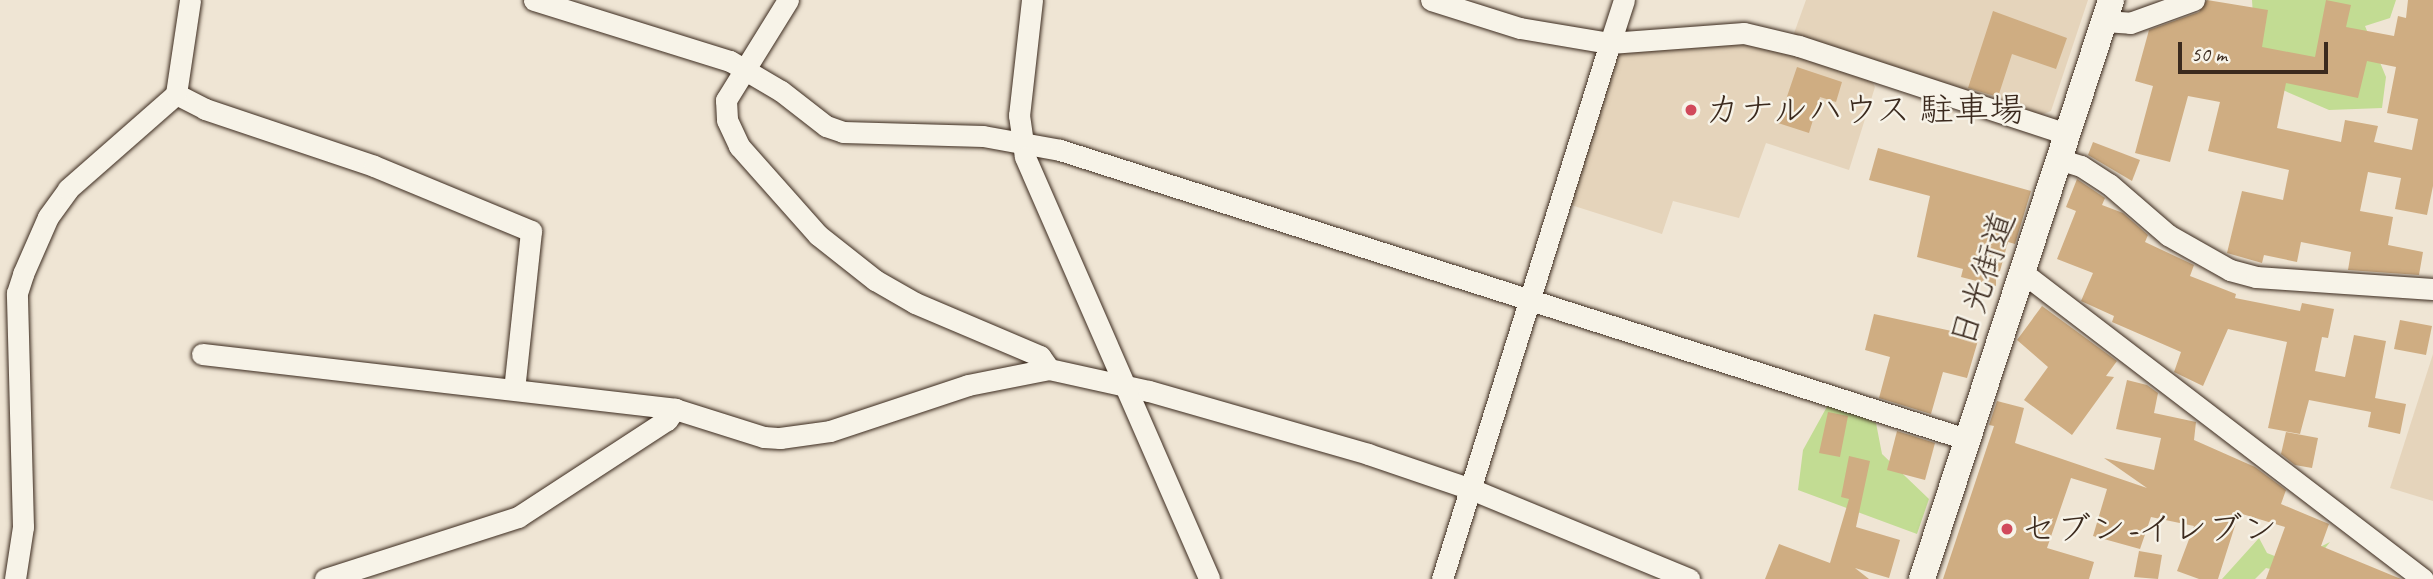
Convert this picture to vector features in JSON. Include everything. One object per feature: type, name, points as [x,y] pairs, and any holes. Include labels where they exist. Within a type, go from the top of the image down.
[{"type":"main road","name":"日光街道","points":[[1922,579],[2108,10]]},
{"type":"street","points":[[15,579],[23,527],[17,293],[48,217],[68,189],[176,94],[190,0]]},
{"type":"street","points":[[534,0],[674,41],[748,70],[826,126],[842,132],[1021,141],[1529,298],[1969,440]]},
{"type":"street","points":[[788,0],[748,70],[732,85],[723,126],[818,235],[847,260],[915,303],[1040,356],[1049,369]]},
{"type":"street","points":[[1032,0],[1019,115],[1021,141],[1122,384],[1209,579]]},
{"type":"street","points":[[1431,0],[1520,28],[1610,43],[1744,33],[1799,46],[2066,134]]},
{"type":"street","points":[[1442,579],[1624,0]]},
{"type":"street","points":[[2108,10],[2130,23],[2194,0]]},
{"type":"street","points":[[176,94],[205,109],[374,166],[531,231],[514,389]]},
{"type":"street","points":[[2058,159],[2081,166],[2109,184],[2168,235],[2230,270],[2256,277],[2433,289]]},
{"type":"street","points":[[2022,272],[2423,579]]},
{"type":"street","points":[[202,354],[675,408],[764,437],[802,437],[989,379],[1049,369],[1122,384],[1368,454],[1471,489],[1689,579]]},
{"type":"street","points":[[324,579],[503,524],[667,420],[675,408]]},
{"type":"shaded area","points":[[1806,0],[2088,0],[2051,111],[2038,116],[1793,36]]},
{"type":"shaded area","points":[[1733,39],[1868,74],[1875,87],[1849,170],[1766,143],[1739,218],[1673,201],[1662,234],[1568,204],[1618,51]]},
{"type":"shaded area","points":[[2433,354],[2433,501],[2390,488]]},
{"type":"green space","points":[[2252,0],[2396,0],[2390,18],[2365,26],[2386,77],[2382,108],[2329,110],[2257,79]]},
{"type":"green space","points":[[1829,403],[1876,423],[1882,454],[1929,499],[1917,534],[1798,490],[1803,450]]},
{"type":"green space","points":[[2259,538],[2267,553],[2290,562],[2330,542],[2303,576],[2266,568],[2255,579],[2222,579]]},
{"type":"building","points":[[2207,0],[2268,10],[2262,47],[2315,57],[2326,0],[2351,5],[2346,27],[2394,36],[2398,16],[2406,18],[2408,0],[2433,0],[2433,186],[2427,215],[2395,209],[2401,178],[2368,172],[2360,211],[2393,217],[2388,245],[2423,252],[2419,275],[2348,270],[2351,252],[2301,242],[2297,262],[2264,255],[2262,263],[2227,253],[2242,191],[2283,200],[2289,170],[2208,151],[2220,102],[2188,96],[2170,162],[2135,153],[2153,86],[2135,81],[2149,30],[2199,12]],"holes":[[[2367,61],[2396,67],[2387,113],[2418,119],[2412,150],[2374,142],[2378,126],[2345,120],[2341,142],[2277,128],[2286,83],[2358,98]]]},
{"type":"building","points":[[1993,11],[2067,38],[2056,69],[2012,54],[1998,97],[1968,88]]},
{"type":"building","points":[[1797,67],[1842,82],[1836,102],[1820,97],[1809,133],[1778,123]]},
{"type":"building","points":[[2093,142],[2140,160],[2132,181],[2088,155]]},
{"type":"building","points":[[1878,148],[2031,191],[2015,244],[2008,242],[2000,271],[1996,272],[1996,286],[1961,277],[1963,269],[1917,257],[1930,196],[1869,180]]},
{"type":"building","points":[[2077,179],[2105,198],[2102,205],[2123,213],[2148,235],[2145,242],[2194,265],[2190,276],[2236,294],[2235,298],[2300,311],[2302,303],[2334,309],[2328,338],[2322,337],[2315,371],[2345,377],[2354,335],[2386,341],[2375,398],[2406,404],[2400,434],[2368,427],[2371,412],[2309,400],[2300,434],[2268,428],[2287,342],[2228,329],[2203,386],[2174,372],[2181,352],[2112,322],[2114,316],[2081,301],[2093,273],[2057,259],[2076,211],[2066,207]]},
{"type":"building","points":[[2042,306],[2117,361],[2106,376],[2114,377],[2072,435],[2024,400],[2048,367],[2017,340]]},
{"type":"building","points":[[1874,314],[1979,337],[1967,378],[1943,372],[1931,414],[1879,398],[1890,357],[1865,350]]},
{"type":"building","points":[[2400,320],[2432,326],[2426,355],[2394,349]]},
{"type":"building","points":[[2127,380],[2147,385],[2158,393],[2154,413],[2196,422],[2194,440],[2255,467],[2286,490],[2281,504],[2329,524],[2321,546],[2401,579],[2266,579],[2285,527],[2239,513],[2218,579],[2199,579],[2177,571],[2194,526],[2151,517],[2140,549],[2093,536],[2107,489],[2071,478],[2047,548],[2094,562],[2089,579],[1943,579],[1994,426],[1989,425],[1997,401],[2024,408],[2015,443],[2147,488],[2104,458],[2154,470],[2161,438],[2116,429]]},
{"type":"building","points":[[1828,412],[1848,416],[1840,457],[1819,453]]},
{"type":"building","points":[[1897,431],[1935,443],[1925,480],[1887,470]]},
{"type":"building","points":[[2286,432],[2318,438],[2312,468],[2295,465],[2281,454]]},
{"type":"building","points":[[1849,456],[1870,461],[1856,527],[1900,540],[1889,578],[1855,568],[1869,579],[1765,579],[1779,544],[1830,563],[1849,499],[1841,497]]},
{"type":"building","points":[[2139,551],[2162,555],[2158,579],[2134,577]]},
{"type":"place","name":"カナルハウス 駐車場","points":[[1691,110]]},
{"type":"place","name":"セブン-イレブン","points":[[2007,529]]}]
